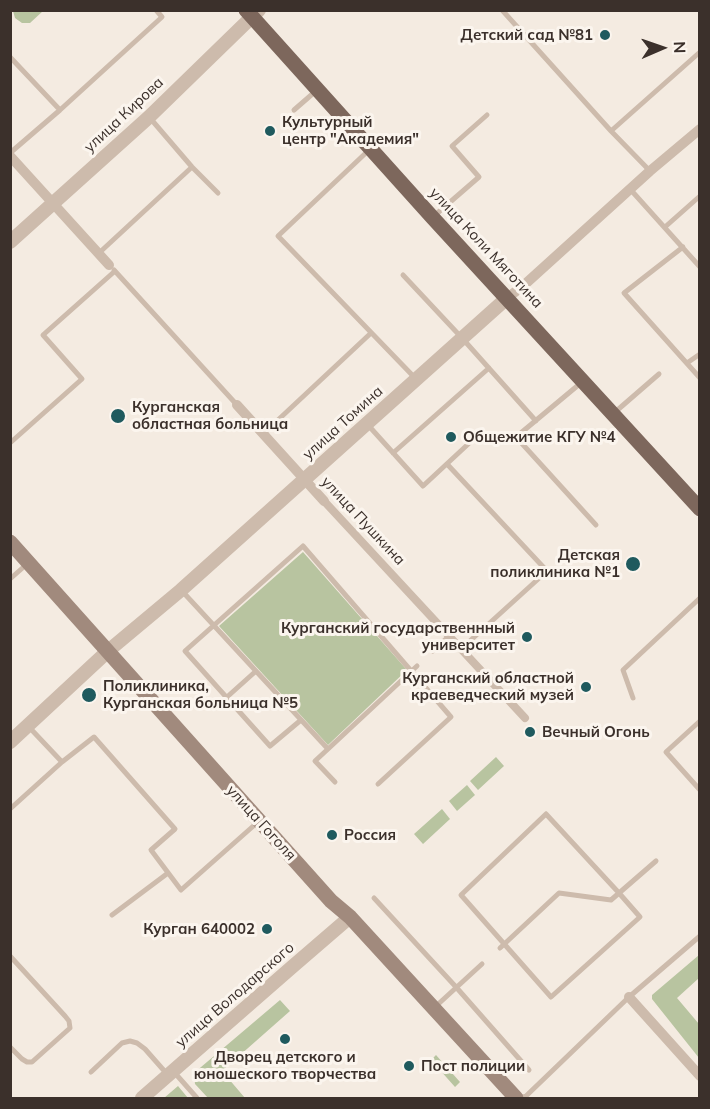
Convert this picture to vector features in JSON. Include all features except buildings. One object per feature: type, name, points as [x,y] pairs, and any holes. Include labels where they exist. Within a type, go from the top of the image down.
[{"type":"main road","name":"улица Коли Мяготина","points":[[252,13],[432,217],[699,509]]},
{"type":"main road","name":"улица Гоголя","points":[[10,542],[331,901],[350,918],[515,1097]]},
{"type":"street","name":"улица Кирова","points":[[10,242],[148,117],[252,13]]},
{"type":"street","name":"улица Томина","points":[[10,742],[108,651],[181,590],[699,129]]},
{"type":"street","name":"улица Пушкина","points":[[10,154],[112,268]]},
{"type":"street","name":"улица Пушкина","points":[[237,405],[525,718]]},
{"type":"street","name":"улица Володарского","points":[[142,1098],[350,918]]},
{"type":"street","points":[[629,997],[699,1076]]},
{"type":"lane","points":[[10,154],[162,17],[156,10]]},
{"type":"lane","points":[[502,10],[650,171]]},
{"type":"lane","points":[[611,131],[699,52]]},
{"type":"lane","points":[[10,57],[60,110]]},
{"type":"lane","points":[[294,110],[318,89]]},
{"type":"lane","points":[[432,217],[479,177],[452,146],[487,115]]},
{"type":"lane","points":[[148,117],[218,193]]},
{"type":"lane","points":[[372,148],[278,236],[416,379]]},
{"type":"lane","points":[[99,253],[192,166]]},
{"type":"lane","points":[[630,189],[699,267]]},
{"type":"lane","points":[[665,227],[699,196]]},
{"type":"lane","points":[[683,247],[624,293],[699,378]]},
{"type":"lane","points":[[10,443],[82,379],[43,335],[112,268]]},
{"type":"lane","name":"улица Пушкина","points":[[112,268],[237,405]]},
{"type":"lane","points":[[403,275],[536,421]]},
{"type":"lane","points":[[263,434],[371,333]]},
{"type":"lane","points":[[687,363],[699,354]]},
{"type":"lane","points":[[393,453],[489,368]]},
{"type":"lane","points":[[612,414],[659,374]]},
{"type":"lane","points":[[516,437],[583,381]]},
{"type":"lane","points":[[367,424],[423,486],[479,434],[516,437],[596,525]]},
{"type":"lane","points":[[447,464],[547,572],[461,649]]},
{"type":"lane","points":[[301,720],[270,746],[185,651],[303,546],[414,668],[451,717],[378,784]]},
{"type":"lane","points":[[10,579],[29,562]]},
{"type":"lane","points":[[181,590],[328,749]]},
{"type":"lane","points":[[633,698],[623,670],[699,598]]},
{"type":"lane","points":[[433,651],[449,636]]},
{"type":"lane","points":[[335,782],[315,761],[414,668]]},
{"type":"lane","points":[[226,697],[256,671]]},
{"type":"lane","points":[[699,721],[666,753],[699,790]]},
{"type":"lane","points":[[28,726],[62,762]]},
{"type":"lane","points":[[10,809],[62,762],[94,737],[175,829],[151,850],[181,890],[259,821]]},
{"type":"lane","points":[[546,814],[620,893],[640,917],[551,997],[502,945],[461,895],[546,814]]},
{"type":"lane","points":[[502,945],[559,893],[611,900],[656,861]]},
{"type":"lane","points":[[112,915],[168,873]]},
{"type":"lane","points":[[374,898],[529,1070]]},
{"type":"lane","points":[[515,1097],[525,1097],[629,997],[699,936]]},
{"type":"lane","points":[[10,956],[65,1016],[70,1028],[32,1062],[22,1059],[10,1047]]},
{"type":"lane","points":[[434,1008],[482,964]]},
{"type":"lane","points":[[91,1072],[122,1043],[137,1042],[197,1098]]},
{"type":"green space","points":[[13,10],[43,11],[30,23],[22,23],[15,18]]},
{"type":"green space","points":[[303,552],[407,670],[328,745],[219,626]]},
{"type":"green space","points":[[496,757],[504,766],[478,790],[470,781]]},
{"type":"green space","points":[[467,785],[475,795],[457,811],[449,801]]},
{"type":"green space","points":[[442,809],[450,819],[423,844],[414,834]]},
{"type":"green space","points":[[699,955],[699,978],[677,998],[699,1024],[699,1058],[652,999],[652,995]]},
{"type":"green space","points":[[280,1000],[290,1011],[222,1071],[245,1098],[208,1098],[195,1084],[194,1073]]},
{"type":"green space","points":[[436,1055],[460,1082],[455,1087],[431,1060]]},
{"type":"green space","points":[[178,1086],[188,1098],[164,1098]]},
{"type":"place","name":"Детский сад №81","points":[[605,35]]},
{"type":"place","name":"Культурный центр \"Академия\"","points":[[270,131]]},
{"type":"place","name":"Курганская областная больница","points":[[118,416]]},
{"type":"place","name":"Общежитие КГУ №4","points":[[451,437]]},
{"type":"place","name":"Детская поликлиника №1","points":[[633,564]]},
{"type":"place","name":"Курганский государственнный университет","points":[[527,637]]},
{"type":"place","name":"Курганский областной краеведческий музей","points":[[586,687]]},
{"type":"place","name":"Поликлиника, Курганская больница №5","points":[[89,695]]},
{"type":"place","name":"Вечный Огонь","points":[[530,732]]},
{"type":"place","name":"Россия","points":[[332,835]]},
{"type":"place","name":"Курган 640002","points":[[267,929]]},
{"type":"place","name":"Дворец детского и юношеского творчества","points":[[285,1039]]},
{"type":"place","name":"Пост полиции","points":[[409,1066]]}]
